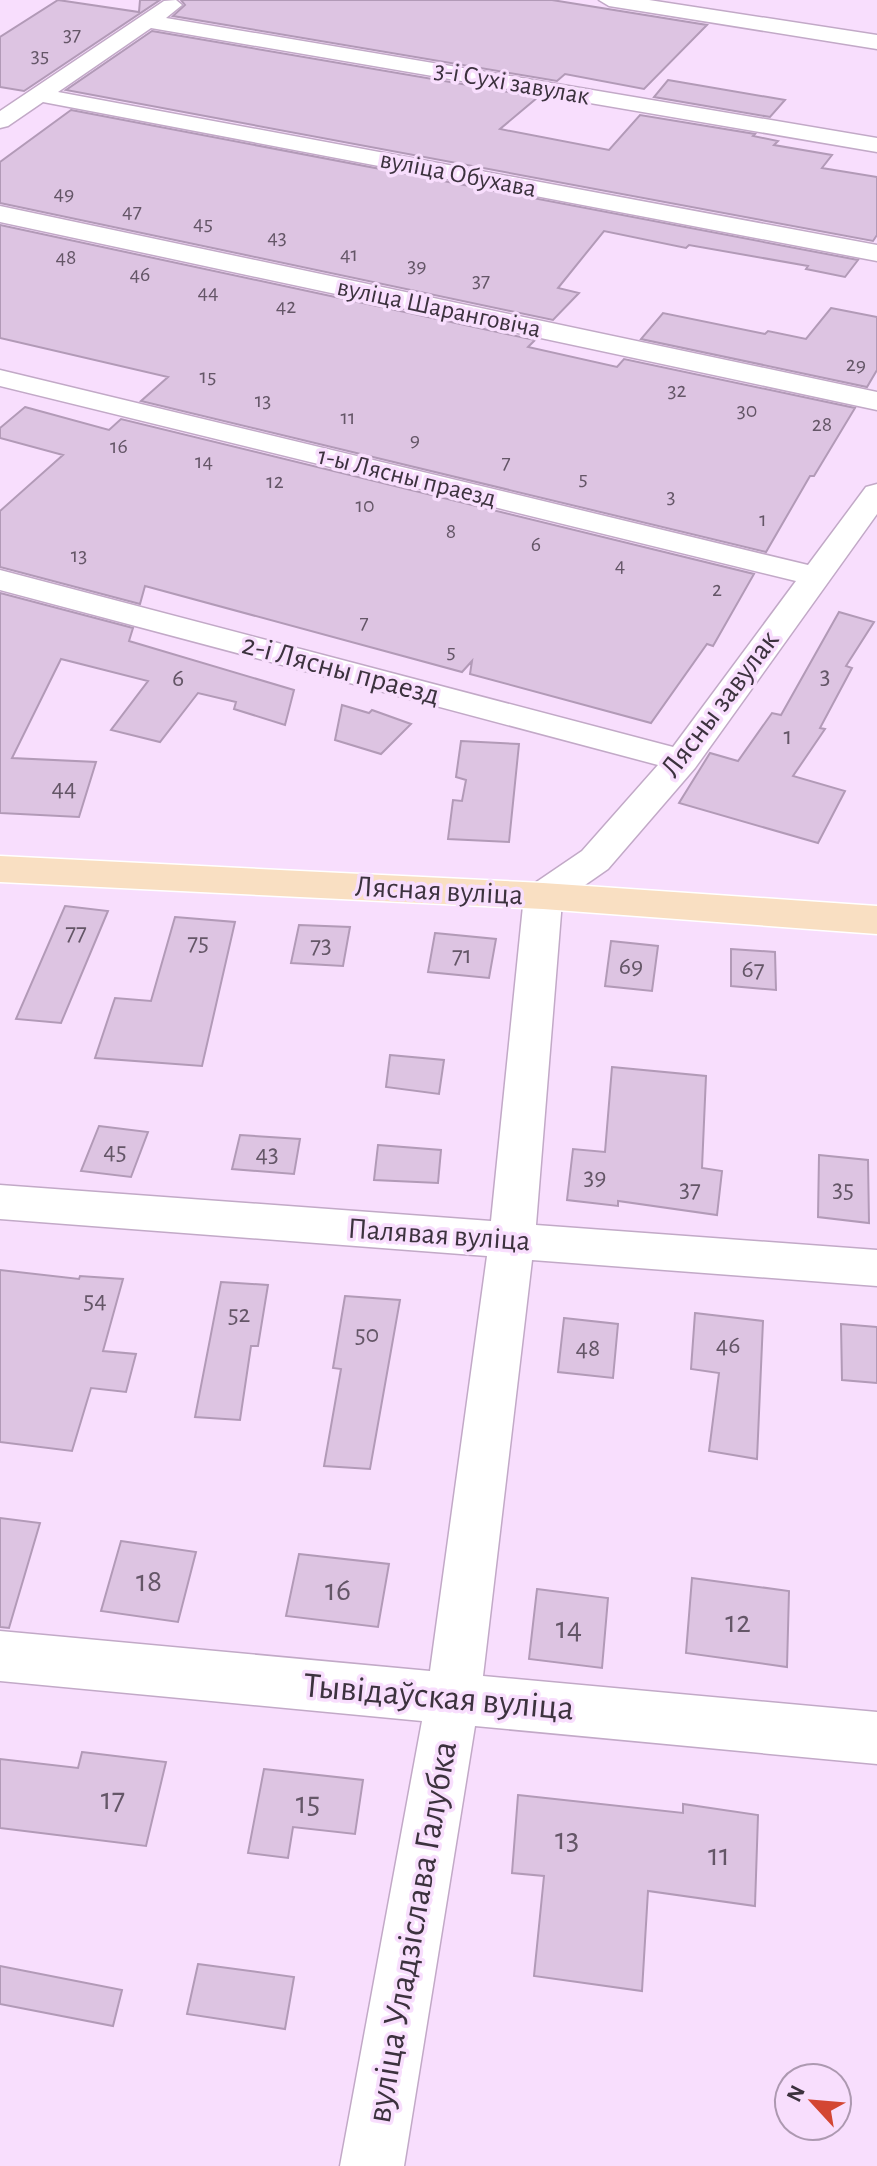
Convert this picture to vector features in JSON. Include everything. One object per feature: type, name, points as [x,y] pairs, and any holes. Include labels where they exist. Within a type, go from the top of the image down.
[{"type":"main road","name":"Лясная вуліца","points":[[0,869],[543,896],[877,920]]},
{"type":"street","points":[[0,121],[179,0]]},
{"type":"street","points":[[609,0],[877,42]]},
{"type":"street","name":"3-і Сухі завулак","points":[[147,21],[877,145]]},
{"type":"street","name":"вуліца Обухава","points":[[40,95],[877,253]]},
{"type":"street","name":"вуліца Шаранговіча","points":[[0,214],[877,401]]},
{"type":"street","name":"1-ы Лясны праезд","points":[[0,378],[814,576]]},
{"type":"street","name":"Лясны завулак","points":[[543,896],[595,860],[682,760],[877,493]]},
{"type":"street","name":"2-і Лясны праезд","points":[[0,580],[682,760]]},
{"type":"street","name":"вуліца Уладзіслава Галубка","points":[[372,2166],[453,1698],[512,1240],[543,896]]},
{"type":"street","name":"Палявая вуліца","points":[[0,1202],[877,1268]]},
{"type":"street","name":"Тывідаўская вуліца","points":[[0,1656],[877,1738]]},
{"type":"building","points":[[58,0],[139,12],[140,0],[160,0],[24,91],[0,87],[0,37]]},
{"type":"building","points":[[181,0],[552,0],[707,25],[644,89],[565,74],[557,81],[173,16],[185,5]]},
{"type":"building","points":[[152,31],[538,97],[500,129],[609,150],[640,115],[755,134],[753,136],[778,141],[774,145],[832,155],[822,168],[877,177],[877,235],[873,241],[66,90]]},
{"type":"building","points":[[668,80],[785,100],[770,117],[654,97]]},
{"type":"building","points":[[71,110],[858,260],[845,277],[806,269],[808,266],[689,245],[686,248],[604,231],[558,288],[579,293],[553,320],[0,203],[0,162]]},
{"type":"building","points":[[0,225],[535,340],[528,347],[617,367],[624,359],[855,408],[814,476],[810,476],[766,552],[141,401],[168,377],[0,338]]},
{"type":"building","points":[[831,308],[877,317],[877,370],[867,387],[641,339],[663,313],[765,334],[768,331],[806,339]]},
{"type":"building","points":[[25,407],[109,430],[121,419],[754,574],[713,646],[707,644],[651,723],[470,674],[472,661],[462,672],[145,586],[140,604],[0,567],[0,511],[63,455],[0,438],[0,428]]},
{"type":"building","points":[[0,593],[133,628],[129,641],[294,690],[285,725],[234,709],[236,702],[198,693],[160,742],[111,730],[148,681],[61,659],[12,758],[96,762],[79,817],[0,813]]},
{"type":"building","points":[[839,612],[874,622],[846,666],[852,668],[820,728],[825,729],[793,776],[845,791],[818,843],[679,803],[710,753],[738,761],[772,713],[781,715]]},
{"type":"building","points":[[342,705],[369,713],[372,710],[411,724],[381,754],[335,740]]},
{"type":"building","points":[[461,741],[519,744],[509,842],[448,839],[453,800],[462,801],[466,780],[456,777]]},
{"type":"building","points":[[65,906],[108,911],[61,1023],[16,1019]]},
{"type":"building","points":[[175,917],[235,922],[202,1066],[95,1058],[115,998],[151,1001]]},
{"type":"building","points":[[299,925],[350,927],[343,966],[291,963]]},
{"type":"building","points":[[435,933],[496,939],[489,978],[428,972]]},
{"type":"building","points":[[611,941],[658,946],[652,991],[605,986]]},
{"type":"building","points":[[731,949],[775,952],[776,990],[731,986]]},
{"type":"building","points":[[390,1055],[444,1060],[439,1094],[386,1087]]},
{"type":"building","points":[[612,1067],[706,1076],[702,1168],[722,1171],[717,1215],[618,1201],[618,1206],[567,1200],[573,1149],[605,1152]]},
{"type":"building","points":[[99,1126],[148,1132],[131,1177],[81,1171]]},
{"type":"building","points":[[240,1135],[300,1139],[294,1174],[232,1169]]},
{"type":"building","points":[[378,1145],[441,1150],[438,1183],[374,1180]]},
{"type":"building","points":[[819,1155],[868,1160],[869,1223],[818,1217]]},
{"type":"building","points":[[0,1270],[79,1279],[80,1276],[123,1279],[103,1351],[136,1354],[126,1392],[91,1388],[72,1451],[0,1442]]},
{"type":"building","points":[[221,1282],[268,1285],[258,1346],[251,1346],[240,1420],[195,1417]]},
{"type":"building","points":[[345,1296],[400,1300],[370,1469],[324,1466],[341,1369],[333,1368]]},
{"type":"building","points":[[695,1313],[763,1321],[757,1459],[709,1451],[719,1373],[691,1369]]},
{"type":"building","points":[[564,1318],[618,1324],[613,1378],[558,1372]]},
{"type":"building","points":[[841,1324],[877,1327],[877,1383],[842,1380]]},
{"type":"building","points":[[0,1518],[40,1523],[9,1628],[0,1627]]},
{"type":"building","points":[[121,1541],[196,1552],[178,1622],[101,1611]]},
{"type":"building","points":[[299,1554],[389,1564],[378,1627],[286,1616]]},
{"type":"building","points":[[692,1578],[789,1591],[787,1667],[686,1653]]},
{"type":"building","points":[[537,1589],[608,1598],[602,1668],[529,1659]]},
{"type":"building","points":[[82,1752],[166,1762],[146,1846],[0,1828],[0,1759],[78,1768]]},
{"type":"building","points":[[264,1769],[363,1780],[355,1834],[293,1827],[288,1858],[248,1853]]},
{"type":"building","points":[[518,1795],[683,1813],[683,1804],[758,1815],[755,1906],[648,1891],[642,1991],[534,1976],[544,1876],[512,1873]]},
{"type":"building","points":[[198,1964],[294,1977],[285,2029],[187,2014]]},
{"type":"building","points":[[0,1966],[122,1990],[113,2026],[0,2004]]}]
